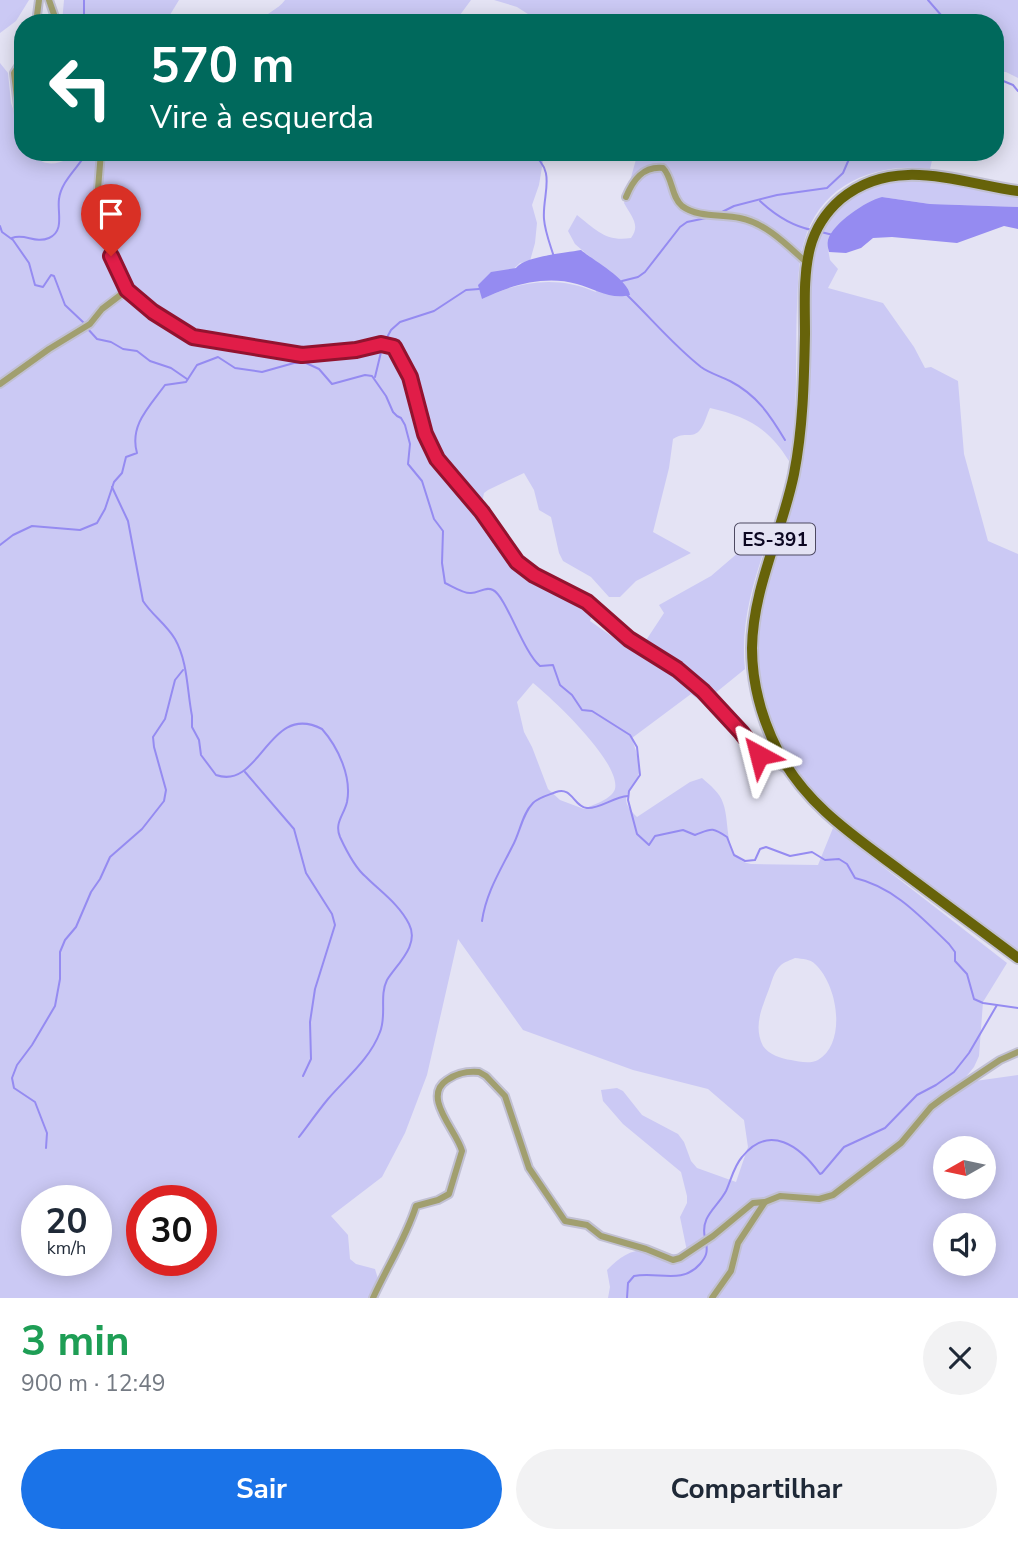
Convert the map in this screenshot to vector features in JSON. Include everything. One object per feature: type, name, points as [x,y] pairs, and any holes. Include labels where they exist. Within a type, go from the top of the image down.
[{"type":"main road","name":"ES-391","points":[[1018,191],[922,174],[902,174],[875,179],[843,197],[826,215],[814,235],[807,263],[800,440],[784,511],[759,596],[752,645],[753,672],[763,715],[789,770],[810,798],[840,827],[1018,958]]},
{"type":"street","points":[[101,161],[98,190],[100,208],[114,265],[127,290],[179,330],[198,339],[302,355],[356,350],[381,344],[394,347],[410,377],[425,434],[437,459],[482,512],[517,562],[534,575],[587,602],[629,639],[677,669],[703,691],[759,755],[789,770]]},
{"type":"street","points":[[626,197],[630,186],[645,171],[663,169],[677,201],[683,207],[756,223],[774,234],[807,263]]},
{"type":"street","points":[[0,384],[87,326],[102,309],[127,290]]},
{"type":"street","points":[[373,1298],[407,1231],[416,1206],[445,1198],[452,1189],[462,1147],[439,1107],[438,1091],[443,1082],[458,1073],[479,1072],[501,1090],[528,1168],[565,1222],[589,1226],[601,1236],[673,1260],[702,1243],[753,1203],[780,1196],[819,1199],[833,1195],[901,1143],[931,1107],[1000,1060],[1018,1052]]},
{"type":"street","points":[[712,1298],[731,1271],[738,1243],[765,1202]]},
{"type":"shaded area","points":[[0,0],[29,0],[20,14],[14,14],[14,22],[0,33]]},
{"type":"shaded area","points":[[64,0],[179,0],[170,14],[63,14]]},
{"type":"shaded area","points":[[285,0],[471,0],[461,14],[269,14]]},
{"type":"shaded area","points":[[494,0],[1018,0],[1018,78],[1004,72],[1004,14],[528,14],[517,7]]},
{"type":"shaded area","points":[[0,63],[8,73],[14,111],[14,161],[543,161],[532,205],[537,223],[530,261],[520,263],[482,299],[510,288],[538,282],[567,283],[596,292],[590,257],[575,244],[568,231],[577,215],[608,236],[631,238],[635,225],[624,203],[636,161],[932,161],[930,169],[889,169],[852,181],[823,205],[812,222],[804,242],[799,274],[795,403],[789,461],[773,440],[756,425],[735,415],[710,408],[698,432],[673,439],[669,468],[653,532],[691,553],[636,581],[620,597],[609,597],[591,577],[563,561],[551,517],[539,510],[534,490],[524,473],[488,490],[484,493],[482,503],[496,518],[499,536],[522,572],[594,610],[590,621],[637,654],[664,613],[659,605],[711,576],[763,535],[769,536],[753,585],[746,618],[745,669],[703,703],[691,694],[632,738],[639,772],[626,798],[627,803],[637,817],[690,782],[702,778],[722,799],[732,848],[742,861],[751,864],[818,865],[833,828],[1007,963],[983,1002],[979,1056],[961,1083],[1018,1075],[1018,1298],[608,1298],[610,1287],[607,1270],[622,1257],[639,1250],[673,1254],[687,1251],[680,1217],[687,1203],[687,1196],[681,1172],[623,1124],[603,1101],[601,1090],[617,1088],[623,1091],[642,1115],[678,1134],[697,1168],[736,1182],[748,1147],[744,1120],[708,1089],[633,1070],[523,1030],[458,939],[427,1075],[405,1133],[382,1177],[331,1216],[348,1235],[350,1259],[356,1264],[375,1269],[379,1282],[372,1298],[0,1298]],"holes":[[[533,683],[597,748],[614,778],[613,793],[584,809],[560,800],[548,789],[524,732],[517,702]],[[795,958],[815,964],[823,973],[834,999],[836,1014],[833,1041],[827,1052],[812,1062],[776,1056],[765,1049],[759,1031],[764,1003],[777,970]]]},
{"type":"shaded area","points":[[907,177],[1018,193],[1018,207],[930,204],[882,197],[828,249],[830,260],[838,269],[828,288],[883,303],[914,347],[925,368],[931,367],[958,381],[964,454],[988,541],[1018,554],[1018,955],[826,809],[783,757],[758,692],[754,628],[793,490],[810,260],[825,218],[861,188]]},
{"type":"shaded area","points":[[882,197],[930,204],[1018,207],[1018,229],[1004,226],[957,243],[892,237],[873,238],[861,248],[846,253],[829,252],[828,240],[836,227],[859,208]]},
{"type":"shaded area","points":[[581,250],[617,277],[630,295],[609,295],[565,281],[541,281],[505,289],[482,299],[478,285],[491,272],[516,268],[537,258]]},
{"type":"waterway","points":[[84,0],[84,14]]},
{"type":"waterway","points":[[928,0],[940,14]]},
{"type":"waterway","points":[[1004,81],[1018,91]]},
{"type":"waterway","points":[[12,238],[44,240],[54,235],[59,226],[60,192],[81,161]]},
{"type":"waterway","points":[[540,161],[547,183],[544,219],[554,257]]},
{"type":"waterway","points":[[720,213],[734,206],[777,195],[827,188],[843,173],[848,161]]},
{"type":"waterway","points":[[760,201],[784,219],[812,230]]},
{"type":"waterway","points":[[622,281],[638,277],[645,272],[680,227],[687,222],[711,217]]},
{"type":"waterway","points":[[0,226],[2,232],[13,240],[29,263],[35,285],[43,287],[51,275],[54,276],[65,305],[84,323]]},
{"type":"waterway","points":[[821,232],[833,235]]},
{"type":"waterway","points":[[384,343],[391,330],[400,322],[434,311],[466,290],[479,289]]},
{"type":"waterway","points":[[626,294],[691,359],[740,387],[755,399],[785,440]]},
{"type":"waterway","points":[[87,328],[97,339],[111,342],[123,349],[137,351],[150,361],[171,368],[187,379]]},
{"type":"waterway","points":[[375,377],[382,348]]},
{"type":"waterway","points":[[0,545],[32,526],[80,530],[97,523],[114,482],[122,473],[126,457],[137,453],[136,434],[147,408],[165,385],[186,382],[197,365],[218,357],[235,368],[262,372],[294,363],[306,363],[319,369],[332,384],[365,375],[372,376],[393,412],[405,425],[410,444],[408,464],[422,481],[434,519],[443,531],[442,563],[445,583],[468,593],[487,589],[498,594],[527,649],[540,666],[553,665],[560,685],[572,695],[582,710],[592,711],[630,735],[637,747],[640,775],[629,791],[628,800],[637,834],[649,845],[655,836],[683,830],[695,835],[714,830],[727,837],[734,855],[745,861],[755,860],[760,849],[766,847],[790,856],[812,852],[825,860],[839,859],[847,864],[855,878],[869,882],[894,896],[949,944],[955,952],[955,961],[967,974],[974,999],[983,1003],[1018,1008]]},
{"type":"waterway","points":[[112,487],[128,521],[143,601],[175,639],[182,657],[192,727],[199,740],[201,755],[216,775],[231,776],[244,771],[277,735],[289,727],[304,724],[322,729],[338,753],[346,773],[348,792],[338,827],[340,837],[358,869],[400,910],[412,932],[410,947],[385,986],[382,1026],[376,1042],[299,1137]]},
{"type":"waterway","points":[[46,1148],[47,1133],[35,1102],[14,1088],[12,1078],[17,1065],[55,1006],[60,979],[60,952],[65,940],[76,927],[110,857],[142,829],[164,801],[166,790],[153,737],[165,719],[175,680],[183,670]]},
{"type":"waterway","points":[[245,772],[294,829],[306,873],[332,914],[335,925],[315,989],[310,1022],[311,1059],[303,1076]]},
{"type":"waterway","points":[[482,921],[494,883],[533,803],[561,791],[587,808],[628,796]]},
{"type":"waterway","points":[[705,1238],[707,1218],[726,1191],[739,1161],[752,1147],[763,1141],[784,1142],[794,1147],[822,1173],[844,1147],[885,1128],[917,1095],[954,1072],[969,1053],[997,1005]]},
{"type":"waterway","points":[[627,1298],[628,1283],[634,1276],[677,1276],[693,1270],[705,1257],[706,1243]]},
{"type":"route","points":[[111,256],[127,290],[179,330],[198,339],[302,355],[330,354],[381,344],[394,347],[410,377],[425,434],[437,459],[482,512],[517,562],[534,575],[587,602],[629,639],[677,669],[703,691],[759,755]]}]
